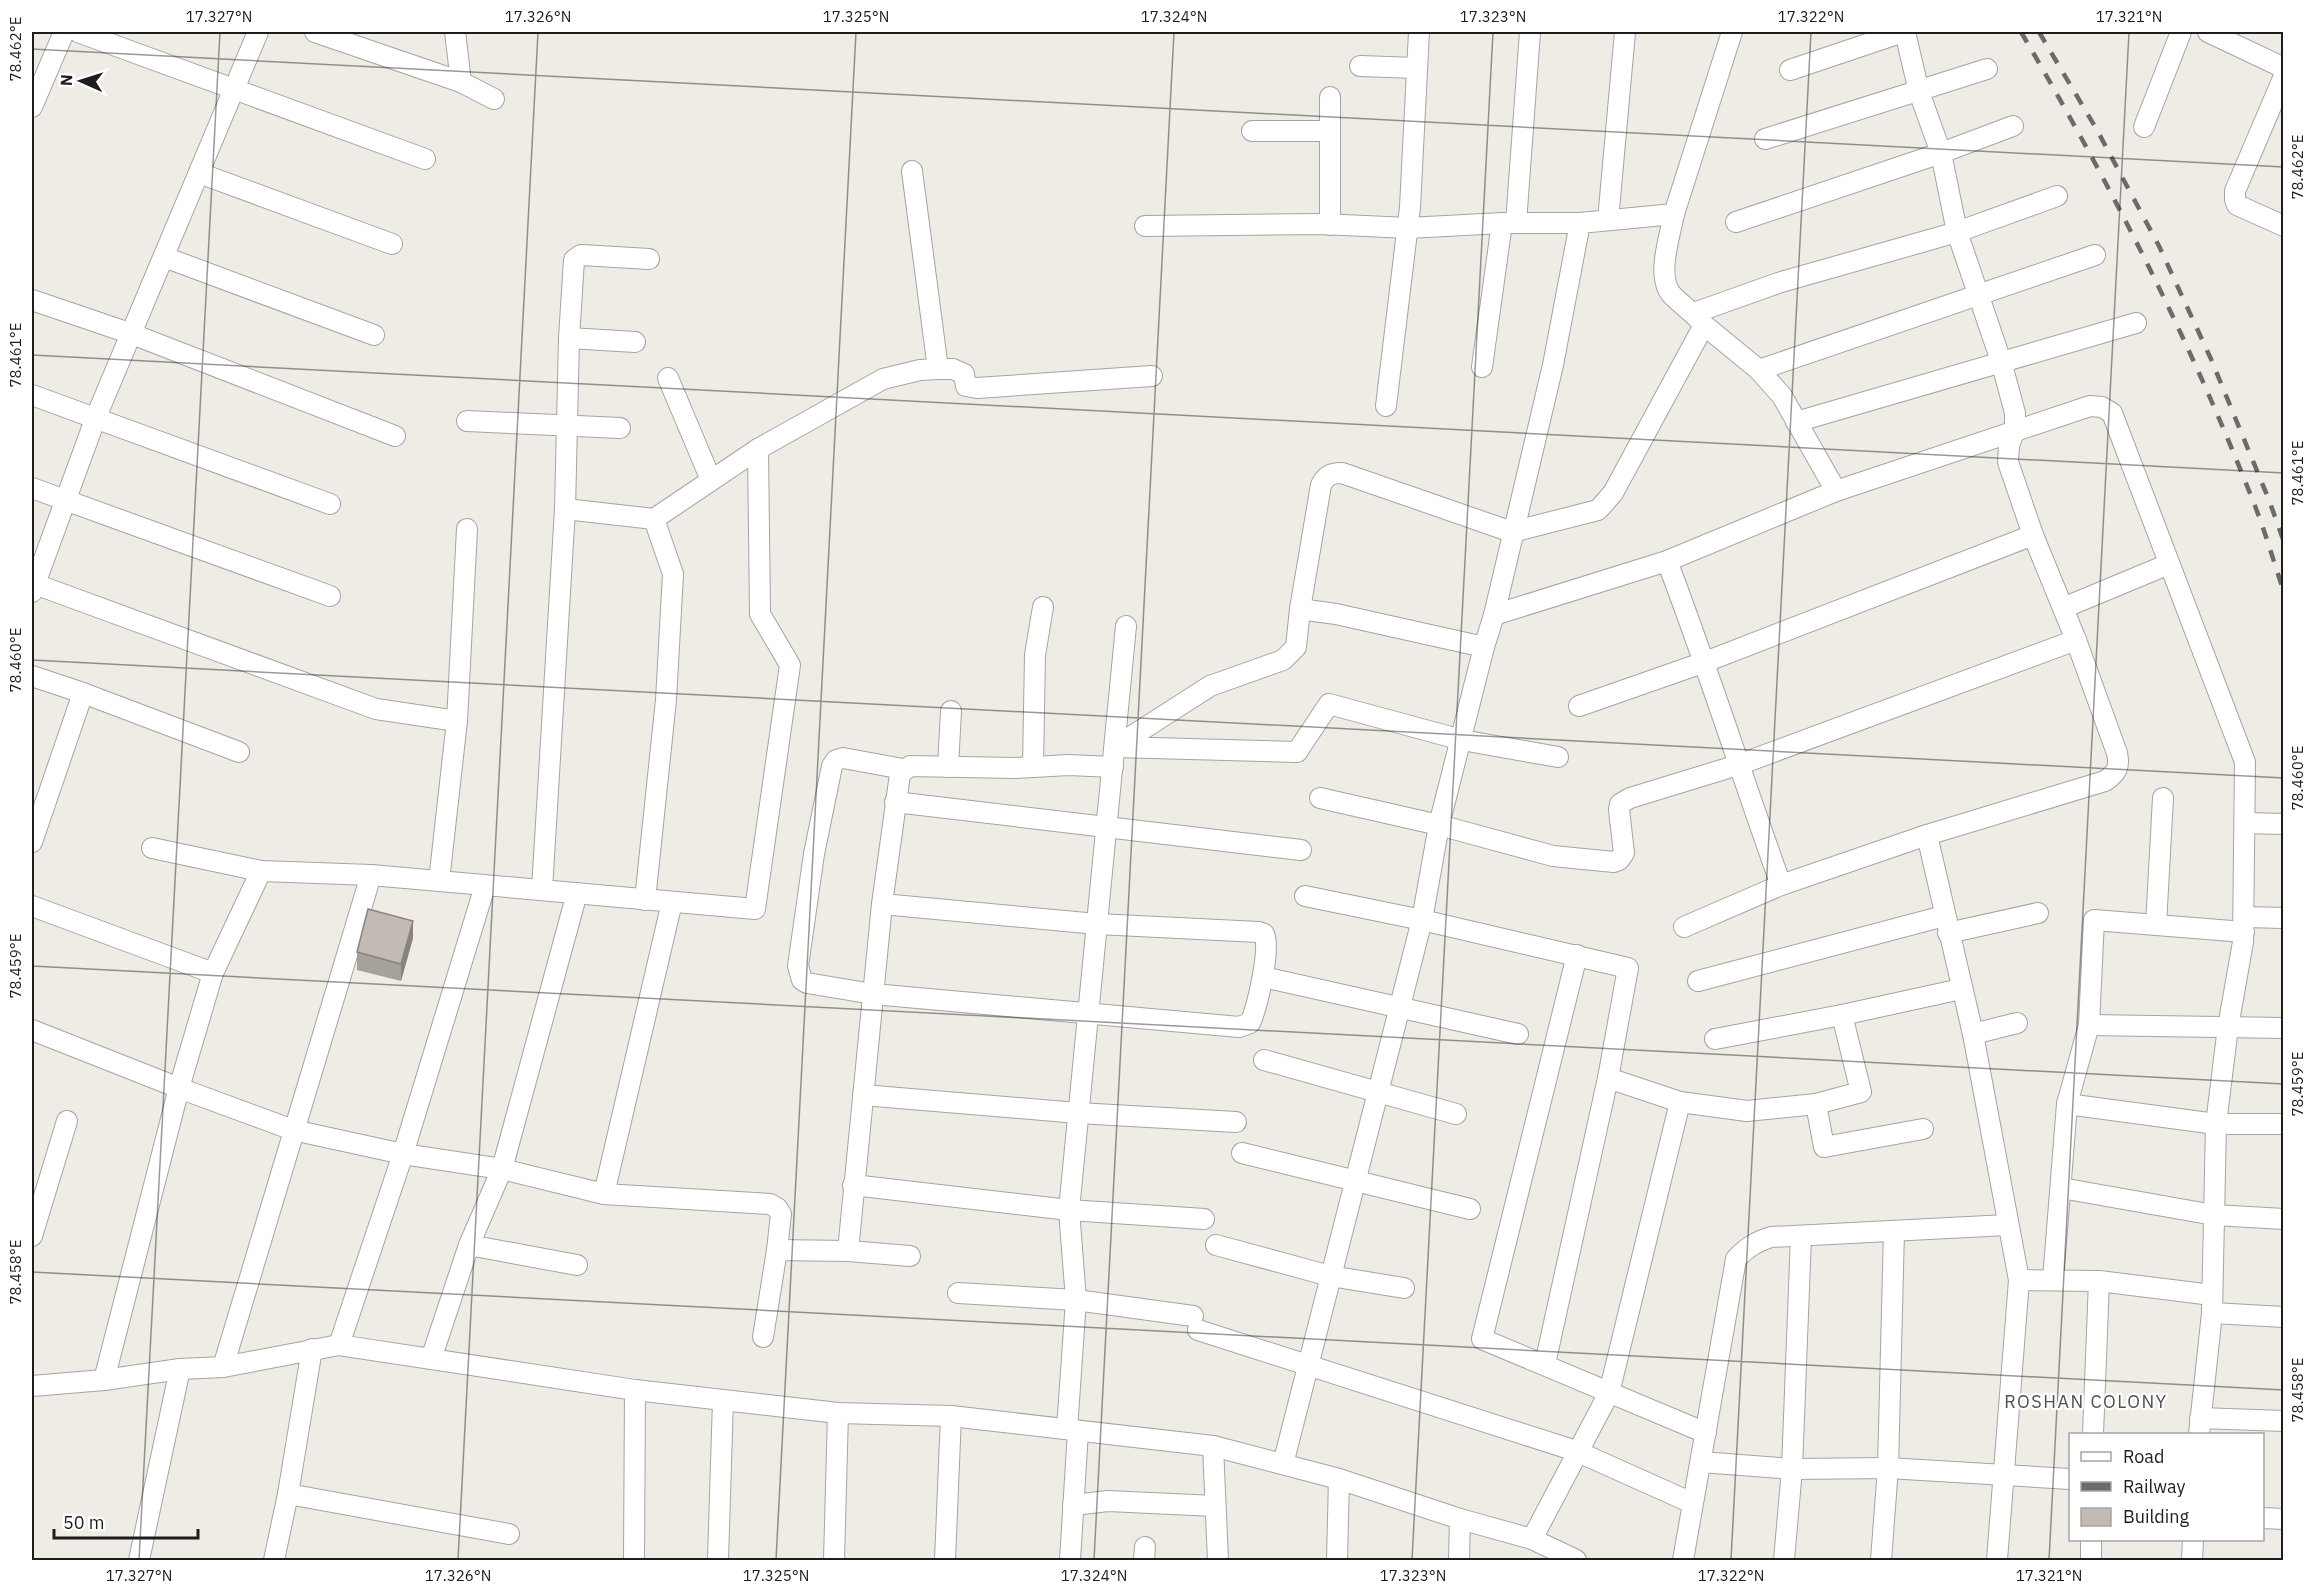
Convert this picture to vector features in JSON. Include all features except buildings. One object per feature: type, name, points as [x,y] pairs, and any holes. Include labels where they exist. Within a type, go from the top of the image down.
[{"type":"street","points":[[32,106],[64,32]]},
{"type":"street","points":[[78,32],[425,159]]},
{"type":"street","points":[[258,32],[96,417],[33,586],[376,709],[457,721]]},
{"type":"street","points":[[315,32],[461,82],[495,99]]},
{"type":"street","points":[[455,32],[461,82]]},
{"type":"street","points":[[1386,406],[1407,228],[1419,32]]},
{"type":"street","points":[[1482,367],[1509,223],[1530,32]]},
{"type":"street","points":[[1608,220],[1625,32]]},
{"type":"street","points":[[1732,32],[1674,214],[1664,279],[1672,295],[1759,370],[1782,396],[1836,491]]},
{"type":"street","points":[[1684,927],[1781,885],[1927,835],[2105,781],[2116,774],[2119,764],[2076,640],[2033,535],[2008,462],[2009,445],[2015,430],[2015,413],[2001,361],[1957,232],[1941,153],[1919,92],[1904,32],[1790,70]]},
{"type":"street","points":[[2144,127],[2181,32]]},
{"type":"street","points":[[2208,32],[2283,68]]},
{"type":"street","points":[[1360,66],[1417,68]]},
{"type":"street","points":[[1765,139],[1987,69]]},
{"type":"street","points":[[2283,76],[2235,191],[2237,205],[2283,226]]},
{"type":"street","points":[[1330,97],[1330,225]]},
{"type":"street","points":[[1736,222],[1941,153],[2013,126]]},
{"type":"street","points":[[1252,132],[1330,131]]},
{"type":"street","points":[[912,171],[938,369]]},
{"type":"street","points":[[199,173],[392,244]]},
{"type":"street","points":[[1115,747],[1210,686],[1283,660],[1296,647],[1300,609],[1321,485],[1326,476],[1341,473],[1512,532],[1598,510],[1613,493],[1699,319],[1778,284],[1957,232],[2057,196]]},
{"type":"street","points":[[1145,226],[1330,225],[1407,228],[1509,223],[1580,223],[1674,214]]},
{"type":"street","points":[[1283,1464],[1422,920],[1439,825],[1494,615],[1553,365],[1580,223]]},
{"type":"street","points":[[542,890],[565,509],[569,338],[574,260],[581,255],[649,259]]},
{"type":"street","points":[[1759,370],[1978,293],[2095,255]]},
{"type":"street","points":[[164,257],[374,335]]},
{"type":"street","points":[[32,300],[132,334],[395,436]]},
{"type":"street","points":[[1796,422],[2136,323]]},
{"type":"street","points":[[569,338],[635,342]]},
{"type":"street","points":[[565,509],[654,519],[758,449],[883,379],[920,370],[953,369],[963,374],[966,386],[977,388],[1152,376]]},
{"type":"street","points":[[668,378],[711,480]]},
{"type":"street","points":[[32,395],[330,504]]},
{"type":"street","points":[[1494,615],[1667,561],[1836,491],[2015,430],[2090,406],[2102,407],[2112,413],[2245,762],[2244,925],[2216,1124],[2212,1304],[2200,1426],[2283,1420]]},
{"type":"street","points":[[467,421],[620,428]]},
{"type":"street","points":[[152,848],[261,871],[371,875],[755,909],[790,665],[760,614],[758,449]]},
{"type":"street","points":[[32,488],[330,596]]},
{"type":"street","points":[[645,900],[666,700],[673,574],[654,519]]},
{"type":"street","points":[[440,881],[457,721],[467,529]]},
{"type":"street","points":[[1579,706],[1705,662],[2033,535]]},
{"type":"street","points":[[1667,561],[1705,662],[1738,765],[1781,885]]},
{"type":"street","points":[[2063,608],[2169,564]]},
{"type":"street","points":[[1033,767],[1035,656],[1043,607]]},
{"type":"street","points":[[1300,609],[1336,614],[1484,647]]},
{"type":"street","points":[[1070,1560],[1076,1300],[1069,1210],[1126,626]]},
{"type":"street","points":[[1320,798],[1439,825],[1553,856],[1614,862],[1623,857],[1624,853],[1619,810],[1623,801],[1738,765],[2076,640]]},
{"type":"street","points":[[32,676],[239,752]]},
{"type":"street","points":[[32,842],[83,693]]},
{"type":"street","points":[[1115,747],[1297,752],[1329,704],[1462,740],[1558,758]]},
{"type":"street","points":[[948,767],[951,711]]},
{"type":"street","points":[[882,904],[1097,924],[1259,932],[1266,938],[1263,977],[1253,1016],[1246,1026],[1239,1028],[873,994],[814,986],[802,980],[798,966],[814,854],[832,766],[836,760],[843,758],[903,769],[910,766],[1113,767]]},
{"type":"street","points":[[848,1251],[882,904],[895,802],[903,769]]},
{"type":"street","points":[[2156,926],[2163,798]]},
{"type":"street","points":[[895,802],[1301,850]]},
{"type":"street","points":[[2245,823],[2283,824]]},
{"type":"street","points":[[1927,835],[1973,1034],[2007,1226],[2019,1280],[1997,1560]]},
{"type":"street","points":[[104,1380],[179,1088],[213,973],[261,871]]},
{"type":"street","points":[[223,1367],[371,875]]},
{"type":"street","points":[[339,1345],[403,1154],[485,886]]},
{"type":"street","points":[[431,1359],[469,1245],[502,1169],[577,893]]},
{"type":"street","points":[[1305,896],[1422,920],[1628,968],[1608,1078],[1545,1364]]},
{"type":"street","points":[[604,1194],[672,902]]},
{"type":"street","points":[[32,906],[213,973]]},
{"type":"street","points":[[1698,981],[1946,925],[2038,913]]},
{"type":"street","points":[[2053,1280],[2067,1104],[2089,1025],[2094,920],[2156,926],[2244,925],[2283,918]]},
{"type":"street","points":[[1577,955],[1482,1339],[1706,1433]]},
{"type":"street","points":[[1263,977],[1518,1034]]},
{"type":"street","points":[[1715,1039],[1842,1015],[1961,988]]},
{"type":"street","points":[[1608,1078],[1680,1102],[1747,1111],[1816,1104],[1861,1092],[1842,1015]]},
{"type":"street","points":[[1973,1034],[2017,1023]]},
{"type":"street","points":[[2089,1025],[2283,1028]]},
{"type":"street","points":[[32,1030],[293,1130],[403,1154],[502,1169],[604,1194],[770,1204],[781,1214],[763,1337]]},
{"type":"street","points":[[1264,1060],[1456,1114]]},
{"type":"street","points":[[863,1095],[1078,1113],[1236,1122]]},
{"type":"street","points":[[1532,1539],[1576,1451],[1609,1393],[1680,1102]]},
{"type":"street","points":[[1816,1104],[1824,1147],[1923,1129]]},
{"type":"street","points":[[2067,1104],[2216,1124],[2283,1124]]},
{"type":"street","points":[[32,1236],[67,1121]]},
{"type":"street","points":[[1242,1153],[1470,1209]]},
{"type":"street","points":[[853,1185],[1069,1210],[1204,1219]]},
{"type":"street","points":[[2061,1188],[2214,1215],[2283,1219]]},
{"type":"street","points":[[1683,1560],[1736,1259],[1756,1242],[1771,1237],[2007,1226]]},
{"type":"street","points":[[1881,1560],[1888,1468],[1894,1231]]},
{"type":"street","points":[[1784,1560],[1792,1469],[1801,1236]]},
{"type":"street","points":[[469,1245],[577,1265]]},
{"type":"street","points":[[1216,1245],[1330,1276],[1404,1288]]},
{"type":"street","points":[[777,1250],[848,1251],[910,1256]]},
{"type":"street","points":[[2019,1280],[2099,1281],[2283,1317]]},
{"type":"street","points":[[2092,1433],[2099,1281]]},
{"type":"street","points":[[958,1293],[1076,1300],[1195,1323],[1309,1364],[1576,1451],[1692,1503]]},
{"type":"street","points":[[32,1386],[104,1380],[180,1369],[223,1367],[339,1345],[635,1390],[838,1413],[951,1416],[1213,1446],[1339,1479],[1460,1519],[1532,1539],[1576,1560]]},
{"type":"street","points":[[274,1560],[288,1494],[312,1349]]},
{"type":"street","points":[[139,1560],[180,1369]]},
{"type":"street","points":[[634,1560],[635,1390]]},
{"type":"street","points":[[718,1560],[723,1400]]},
{"type":"street","points":[[834,1560],[838,1413]]},
{"type":"street","points":[[945,1560],[951,1416]]},
{"type":"street","points":[[1213,1446],[1218,1560]]},
{"type":"street","points":[[1701,1462],[1792,1469],[1888,1468],[2069,1479]]},
{"type":"street","points":[[1337,1560],[1339,1479]]},
{"type":"street","points":[[288,1494],[509,1534]]},
{"type":"street","points":[[1073,1504],[1108,1501],[1215,1506]]},
{"type":"street","points":[[2264,1518],[2283,1519]]},
{"type":"street","points":[[1459,1560],[1460,1519]]},
{"type":"street","points":[[2091,1541],[2091,1560]]},
{"type":"street","points":[[2192,1560],[2193,1541]]},
{"type":"railway","points":[[2021,32],[2117,205],[2176,323],[2204,383],[2255,506],[2284,592]]},
{"type":"railway","points":[[2039,32],[2097,130],[2159,246],[2211,359],[2284,542]]},
{"type":"district","name":"ROSHAN COLONY","points":[[2086,1402]]}]
